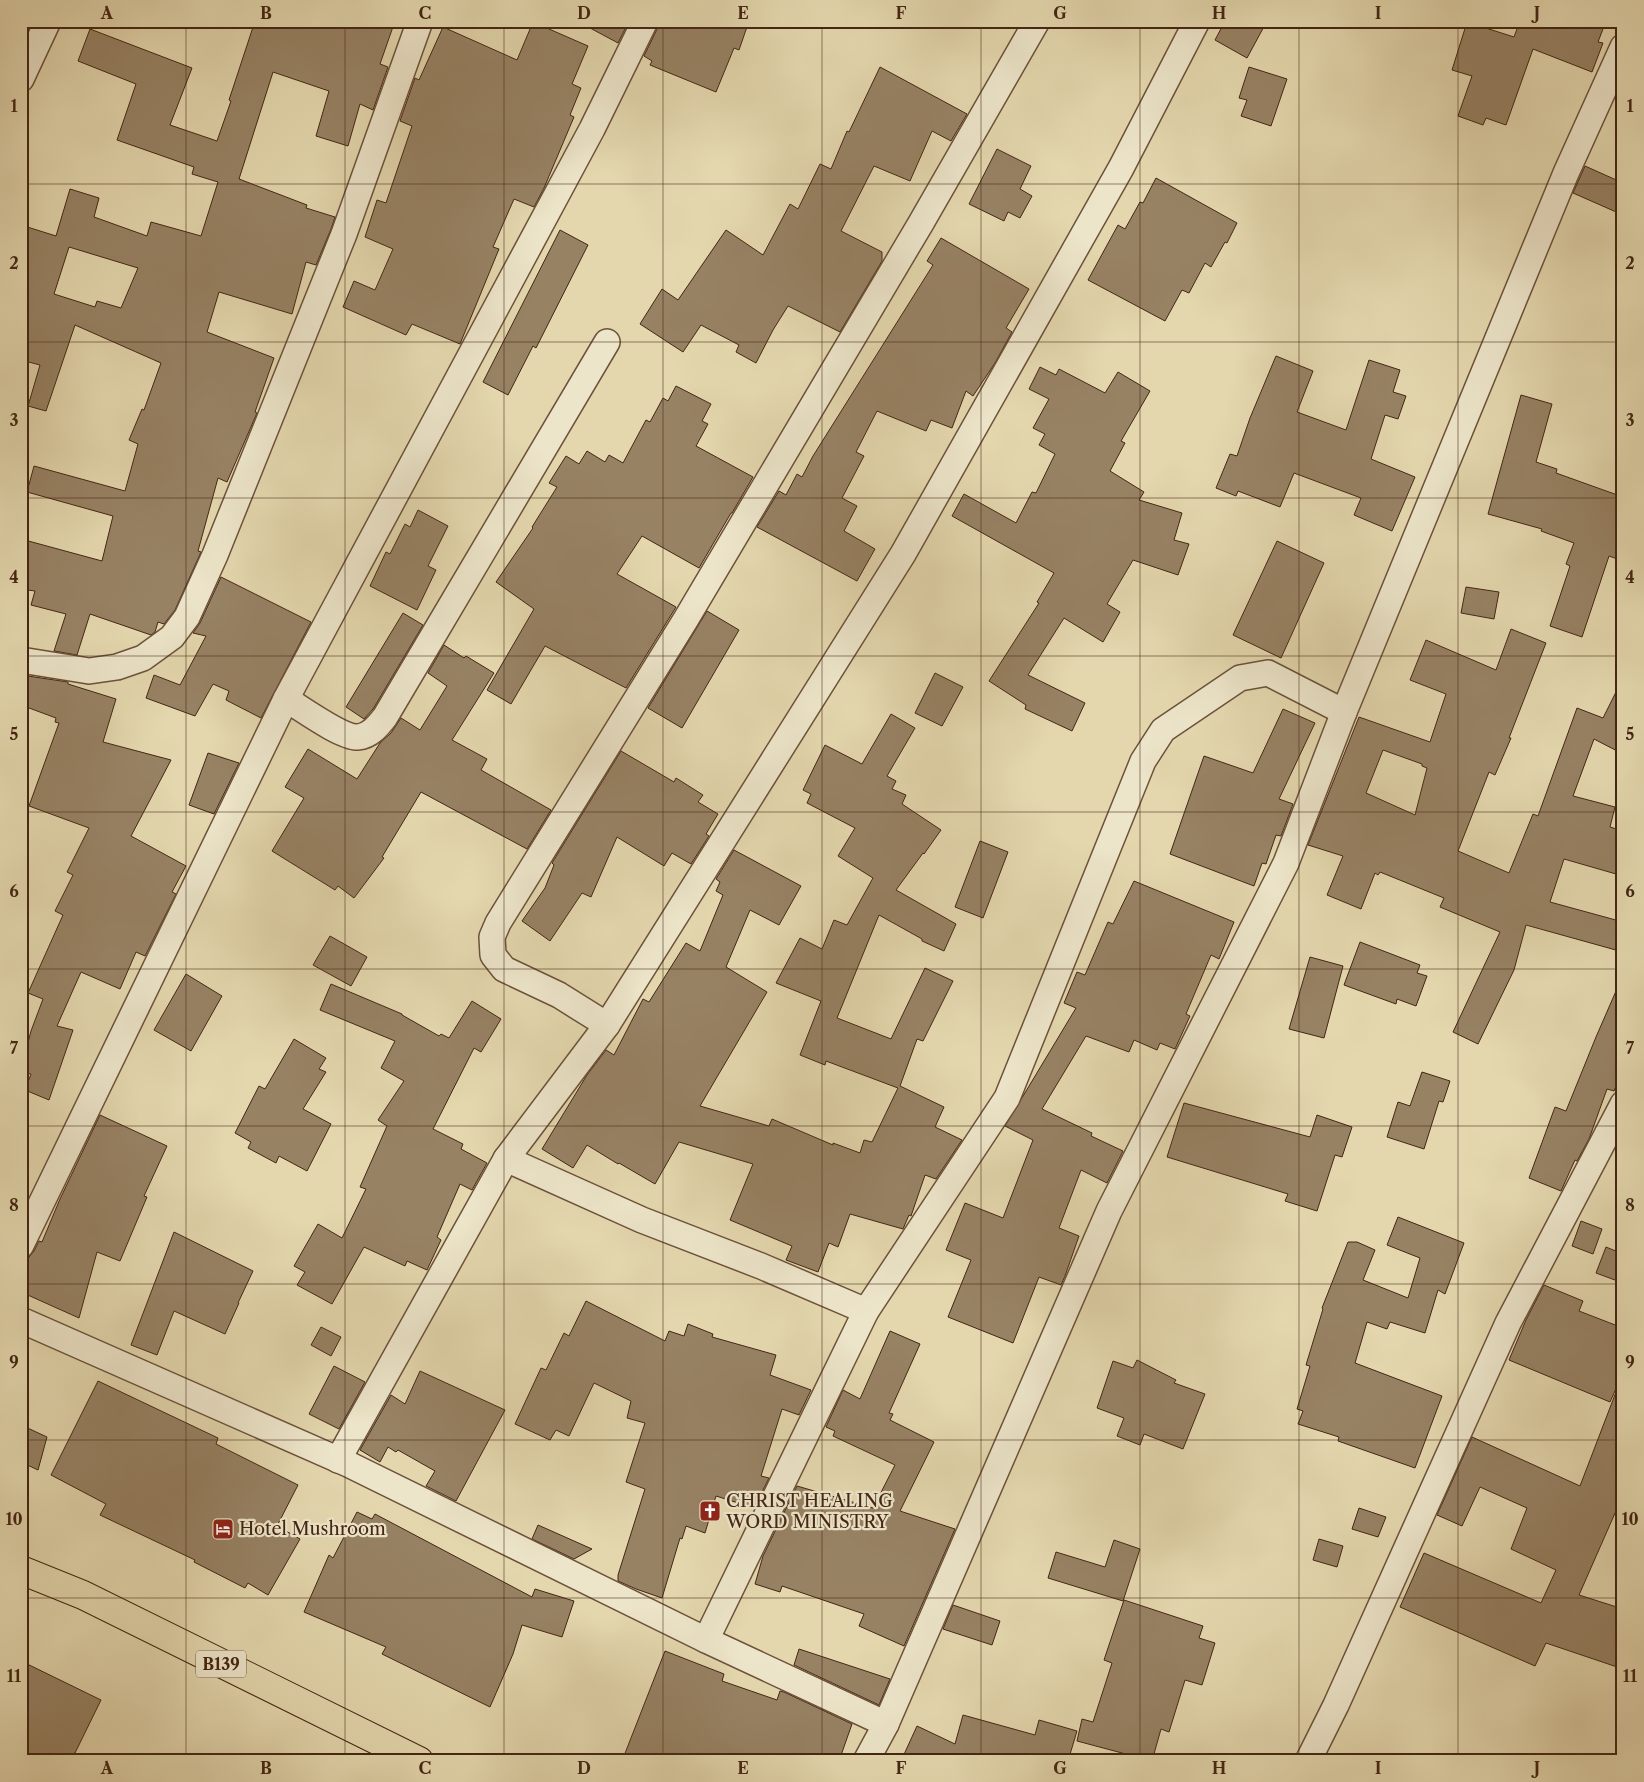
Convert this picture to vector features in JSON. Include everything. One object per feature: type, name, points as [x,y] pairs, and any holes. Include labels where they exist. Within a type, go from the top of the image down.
[{"type":"main road","name":"B139","points":[[21,1570],[82,1596],[382,1753],[419,1761]]},
{"type":"street","points":[[21,79],[48,21]]},
{"type":"street","points":[[21,660],[89,671],[117,667],[143,658],[172,637],[187,617],[215,555],[344,234],[420,21]]},
{"type":"street","points":[[21,1245],[286,699],[592,129],[646,21]]},
{"type":"street","points":[[607,1025],[559,995],[504,969],[493,955],[492,937],[514,896],[696,602],[922,223],[1037,21]]},
{"type":"street","points":[[338,1460],[506,1159],[607,1025],[903,554],[1116,176],[1197,21]]},
{"type":"street","points":[[866,1761],[886,1724],[1109,1211],[1286,863],[1344,712],[1562,182],[1623,47]]},
{"type":"street","points":[[286,699],[346,736],[358,737],[374,731],[390,709],[607,342]]},
{"type":"street","points":[[706,1640],[866,1311],[1007,1098],[1142,761],[1163,730],[1240,678],[1268,673],[1344,712]]},
{"type":"street","points":[[1308,1761],[1340,1696],[1508,1323],[1623,1104]]},
{"type":"street","points":[[506,1159],[642,1220],[761,1266],[866,1311]]},
{"type":"street","points":[[21,1320],[338,1460],[706,1640],[886,1724]]},
{"type":"building","points":[[255,21],[395,21],[380,64],[388,67],[373,110],[360,104],[348,146],[316,136],[329,91],[273,72],[239,179],[307,205],[306,208],[335,217],[316,265],[306,262],[292,314],[219,292],[207,332],[274,358],[255,412],[257,413],[227,482],[218,478],[198,551],[201,552],[175,610],[164,624],[158,622],[155,632],[151,635],[90,614],[77,655],[54,651],[66,614],[31,605],[35,591],[21,589],[21,539],[102,561],[113,516],[27,492],[34,466],[125,491],[138,444],[129,440],[142,409],[144,410],[161,363],[75,325],[46,411],[28,406],[40,365],[21,360],[21,225],[56,236],[70,189],[99,198],[94,217],[147,236],[151,222],[201,236],[218,182],[192,174],[194,167],[117,140],[136,84],[78,61],[90,29],[192,68],[170,125],[217,141],[231,101],[229,100]],"holes":[[[69,247],[138,268],[121,308],[97,301],[95,307],[54,294]]]},
{"type":"building","points":[[577,21],[629,21],[618,43]]},
{"type":"building","points":[[659,21],[749,21],[739,50],[734,48],[716,92],[650,65],[652,61],[644,56]]},
{"type":"building","points":[[1225,21],[1267,21],[1247,58],[1215,40]]},
{"type":"building","points":[[1520,21],[1606,21],[1598,42],[1603,43],[1592,72],[1533,49],[1506,125],[1486,118],[1483,125],[1458,116],[1472,76],[1452,70],[1467,22],[1514,37]]},
{"type":"building","points":[[533,22],[588,46],[572,84],[581,88],[570,115],[574,117],[534,207],[514,199],[493,247],[499,249],[460,344],[412,324],[406,335],[343,307],[354,281],[375,290],[393,249],[365,237],[377,200],[386,203],[412,126],[400,121],[415,78],[419,80],[443,27],[517,60]]},
{"type":"building","points":[[880,67],[967,114],[951,141],[932,131],[910,181],[874,166],[841,231],[882,252],[882,261],[840,332],[788,306],[756,363],[736,352],[739,345],[701,325],[683,352],[640,324],[662,289],[678,300],[726,230],[763,255],[790,204],[798,209],[820,164],[831,169],[847,131],[849,132]]},
{"type":"building","points":[[1249,67],[1287,79],[1271,126],[1241,116],[1247,100],[1239,98]]},
{"type":"building","points":[[997,149],[1031,166],[1020,189],[1032,196],[1020,218],[1008,212],[1004,221],[969,204]]},
{"type":"building","points":[[1585,166],[1623,183],[1623,215],[1573,193]]},
{"type":"building","points":[[1156,178],[1237,223],[1227,243],[1225,242],[1211,267],[1205,263],[1189,293],[1182,290],[1165,321],[1088,280],[1118,225],[1125,229],[1140,202],[1143,203]]},
{"type":"building","points":[[560,230],[588,245],[536,348],[533,346],[508,395],[483,382]]},
{"type":"building","points":[[941,238],[1029,289],[1006,328],[1012,332],[995,363],[973,396],[966,391],[952,428],[931,420],[926,431],[877,411],[856,452],[864,456],[842,498],[857,506],[844,531],[875,549],[857,581],[757,527],[779,491],[786,495],[797,474],[802,477],[813,456],[933,265],[927,261]]},
{"type":"building","points":[[1276,356],[1313,371],[1297,412],[1346,430],[1369,360],[1400,370],[1393,392],[1406,396],[1398,419],[1385,415],[1371,459],[1415,477],[1392,531],[1354,515],[1361,498],[1294,473],[1280,507],[1238,491],[1236,496],[1216,488],[1230,454],[1237,456],[1250,418]]},
{"type":"building","points":[[1040,367],[1056,375],[1059,369],[1105,393],[1118,372],[1150,391],[1121,441],[1125,443],[1110,471],[1144,492],[1139,500],[1182,513],[1174,540],[1189,544],[1178,575],[1133,560],[1107,604],[1120,612],[1103,642],[1064,618],[1028,675],[1085,703],[1072,731],[1025,709],[1026,705],[989,681],[1039,603],[1037,602],[1054,573],[952,516],[964,494],[1016,523],[1032,492],[1036,493],[1055,454],[1039,445],[1045,434],[1033,428],[1049,399],[1029,389]]},
{"type":"building","points":[[676,386],[711,404],[702,421],[708,424],[696,446],[753,477],[699,568],[642,536],[617,574],[676,607],[626,688],[545,646],[511,704],[487,690],[534,609],[496,582],[533,528],[557,487],[549,483],[566,456],[579,464],[587,451],[605,462],[609,455],[623,463],[646,420],[650,422],[663,398],[668,401]]},
{"type":"building","points":[[1521,395],[1552,404],[1536,462],[1557,469],[1556,473],[1623,497],[1623,561],[1609,556],[1582,637],[1550,626],[1570,566],[1566,564],[1574,543],[1541,531],[1542,529],[1488,514]]},
{"type":"building","points":[[418,510],[448,526],[428,566],[436,570],[417,610],[370,586],[386,552],[390,554],[405,524],[410,527]]},
{"type":"building","points":[[1277,541],[1324,563],[1281,658],[1233,635]]},
{"type":"building","points":[[221,577],[311,622],[261,718],[226,700],[229,691],[213,684],[195,716],[146,698],[154,675],[180,685],[206,636],[193,633],[200,623]]},
{"type":"building","points":[[1466,587],[1499,592],[1494,619],[1461,613]]},
{"type":"building","points":[[707,611],[739,630],[682,728],[648,708]]},
{"type":"building","points":[[403,613],[423,625],[373,709],[364,719],[346,707]]},
{"type":"building","points":[[1511,629],[1546,643],[1509,738],[1511,738],[1495,775],[1489,772],[1458,851],[1509,873],[1533,814],[1538,816],[1577,708],[1603,718],[1623,678],[1623,754],[1594,739],[1573,796],[1615,807],[1610,827],[1623,831],[1623,876],[1564,859],[1550,902],[1623,922],[1623,952],[1526,925],[1514,970],[1478,1044],[1453,1032],[1500,932],[1440,907],[1444,898],[1380,872],[1378,875],[1375,873],[1361,909],[1327,895],[1343,856],[1308,845],[1359,717],[1430,742],[1446,694],[1410,680],[1426,640],[1496,670]],"holes":[[[1383,750],[1422,764],[1422,766],[1427,768],[1415,815],[1366,793]]]},
{"type":"building","points":[[444,645],[464,658],[466,656],[494,673],[452,740],[487,759],[481,770],[551,810],[527,849],[421,792],[382,857],[384,858],[354,898],[338,886],[335,890],[272,851],[304,798],[285,787],[308,749],[357,779],[380,743],[391,733],[401,718],[420,730],[447,686],[428,673]]},
{"type":"building","points":[[935,673],[963,687],[942,726],[915,713]]},
{"type":"building","points":[[28,676],[68,682],[68,684],[116,699],[103,742],[171,760],[131,836],[186,866],[172,892],[176,894],[145,956],[136,952],[120,989],[81,972],[57,1026],[73,1030],[49,1100],[25,1090],[31,1074],[21,1072],[31,1031],[43,999],[28,993],[63,915],[55,911],[73,875],[67,872],[89,828],[29,806],[59,723],[55,722],[56,718],[21,705],[21,694]]},
{"type":"building","points":[[1283,709],[1315,723],[1279,799],[1293,804],[1281,836],[1276,835],[1266,864],[1262,863],[1254,886],[1170,854],[1204,756],[1253,773]]},
{"type":"building","points":[[891,714],[915,728],[887,776],[896,781],[892,789],[906,795],[902,804],[941,830],[896,890],[956,924],[944,951],[922,941],[922,939],[879,915],[837,1018],[891,1039],[925,968],[953,981],[923,1041],[917,1039],[900,1086],[944,1107],[935,1127],[962,1140],[936,1179],[925,1175],[911,1216],[909,1215],[903,1229],[850,1214],[838,1247],[829,1243],[818,1272],[786,1260],[792,1246],[730,1220],[753,1164],[679,1142],[655,1184],[587,1145],[573,1168],[542,1149],[587,1075],[606,1050],[614,1055],[643,999],[649,1002],[686,943],[700,951],[723,895],[716,891],[720,882],[716,879],[734,850],[801,886],[779,925],[750,910],[726,967],[767,992],[700,1106],[769,1126],[772,1119],[833,1145],[833,1143],[860,1153],[864,1140],[872,1142],[898,1088],[826,1061],[825,1065],[800,1055],[821,1001],[776,983],[800,938],[822,949],[834,920],[847,925],[873,878],[838,856],[855,828],[807,803],[811,794],[803,790],[825,745],[862,764]]},
{"type":"building","points":[[621,751],[674,782],[676,778],[703,795],[698,802],[718,814],[706,834],[709,836],[691,864],[672,853],[664,866],[617,837],[591,897],[582,893],[550,941],[522,921],[545,888],[554,865],[552,863]]},
{"type":"building","points":[[208,753],[239,763],[214,814],[189,805]]},
{"type":"building","points":[[980,841],[1008,852],[983,918],[955,907]]},
{"type":"building","points":[[1134,881],[1234,922],[1219,959],[1211,955],[1186,1014],[1190,1016],[1175,1049],[1160,1043],[1157,1050],[1134,1040],[1129,1052],[1086,1036],[1042,1109],[1092,1133],[1091,1136],[1123,1151],[1107,1183],[1081,1170],[1059,1228],[1079,1236],[1065,1276],[1061,1285],[1039,1277],[1013,1343],[948,1317],[971,1260],[946,1250],[965,1203],[1003,1218],[1033,1140],[1005,1126],[1076,1008],[1064,1003],[1077,972],[1085,975],[1108,922],[1113,924]]},
{"type":"building","points":[[330,936],[367,957],[351,986],[313,965]]},
{"type":"building","points":[[1360,942],[1420,965],[1417,973],[1427,976],[1416,1006],[1397,999],[1396,1004],[1344,985]]},
{"type":"building","points":[[1310,957],[1343,966],[1324,1038],[1289,1029]]},
{"type":"building","points":[[186,974],[222,996],[191,1051],[154,1030]]},
{"type":"building","points":[[1623,975],[1623,1069],[1614,1091],[1607,1089],[1589,1139],[1577,1161],[1575,1160],[1561,1191],[1529,1178],[1555,1107],[1566,1111]]},
{"type":"building","points":[[331,984],[402,1014],[439,1036],[441,1034],[449,1038],[472,1001],[501,1019],[481,1052],[474,1048],[433,1129],[463,1144],[461,1149],[487,1163],[472,1190],[460,1184],[437,1237],[441,1240],[427,1270],[407,1261],[405,1266],[364,1247],[332,1304],[297,1285],[305,1272],[294,1266],[318,1224],[342,1238],[366,1189],[360,1187],[387,1126],[378,1120],[404,1081],[381,1068],[395,1041],[320,1010]]},
{"type":"building","points":[[294,1039],[326,1058],[319,1069],[326,1072],[303,1109],[331,1124],[307,1171],[279,1156],[276,1163],[248,1148],[251,1142],[235,1133],[259,1086],[265,1089]]},
{"type":"building","points":[[1422,1072],[1450,1081],[1443,1102],[1439,1101],[1424,1149],[1387,1137],[1398,1102],[1410,1106]]},
{"type":"building","points":[[1184,1103],[1310,1137],[1317,1115],[1352,1127],[1342,1157],[1335,1155],[1317,1211],[1285,1201],[1288,1194],[1167,1157]]},
{"type":"building","points":[[100,1115],[167,1146],[144,1196],[147,1197],[120,1261],[97,1252],[79,1318],[21,1292],[21,1276],[29,1257],[39,1241],[42,1242]]},
{"type":"building","points":[[1398,1217],[1464,1243],[1445,1294],[1438,1290],[1425,1333],[1390,1322],[1387,1329],[1367,1322],[1355,1363],[1442,1396],[1415,1468],[1338,1441],[1339,1437],[1298,1424],[1303,1411],[1297,1409],[1310,1366],[1306,1365],[1322,1308],[1348,1242],[1357,1242],[1375,1250],[1363,1280],[1408,1298],[1420,1258],[1387,1245]]},
{"type":"building","points":[[1581,1221],[1602,1229],[1593,1254],[1572,1246]]},
{"type":"building","points":[[174,1232],[253,1271],[225,1334],[174,1311],[157,1355],[131,1345]]},
{"type":"building","points":[[1606,1247],[1623,1254],[1623,1283],[1596,1273]]},
{"type":"building","points":[[1544,1285],[1583,1301],[1579,1311],[1623,1328],[1623,1373],[1610,1402],[1509,1360],[1526,1320]]},
{"type":"building","points":[[586,1301],[665,1341],[669,1331],[684,1336],[688,1324],[713,1334],[712,1337],[776,1355],[770,1375],[811,1390],[799,1415],[782,1409],[761,1476],[769,1478],[754,1508],[716,1496],[705,1533],[686,1526],[682,1539],[680,1538],[662,1598],[618,1581],[618,1575],[645,1489],[626,1482],[645,1423],[627,1418],[631,1401],[594,1383],[569,1436],[556,1430],[550,1440],[515,1424],[541,1368],[546,1370],[564,1333],[569,1336]]},
{"type":"building","points":[[321,1327],[341,1337],[331,1356],[311,1345]]},
{"type":"building","points":[[890,1331],[920,1344],[889,1413],[893,1414],[890,1420],[934,1442],[900,1511],[955,1529],[904,1646],[859,1626],[864,1614],[782,1586],[780,1592],[755,1584],[763,1556],[797,1486],[873,1508],[895,1465],[833,1436],[835,1431],[826,1427],[843,1390],[860,1399]]},
{"type":"building","points":[[1137,1360],[1176,1380],[1174,1383],[1205,1394],[1183,1449],[1144,1434],[1140,1445],[1117,1436],[1124,1418],[1097,1408],[1113,1361],[1133,1368]]},
{"type":"building","points":[[334,1366],[365,1382],[339,1429],[309,1414]]},
{"type":"building","points":[[420,1371],[505,1410],[456,1501],[426,1486],[435,1471],[398,1450],[396,1452],[388,1447],[380,1462],[360,1450],[391,1395],[405,1404]]},
{"type":"building","points":[[1621,1379],[1623,1379],[1623,1495],[1579,1595],[1623,1609],[1616,1630],[1623,1632],[1623,1669],[1546,1643],[1535,1666],[1400,1607],[1424,1553],[1541,1603],[1556,1570],[1511,1549],[1527,1508],[1480,1487],[1462,1526],[1437,1515],[1472,1437],[1580,1486]]},
{"type":"building","points":[[98,1381],[218,1438],[216,1444],[298,1485],[277,1526],[300,1539],[268,1595],[248,1583],[245,1588],[194,1562],[195,1560],[100,1515],[106,1504],[51,1475]]},
{"type":"building","points":[[21,1425],[47,1437],[38,1470],[21,1462]]},
{"type":"building","points":[[1359,1508],[1386,1517],[1378,1537],[1352,1529]]},
{"type":"building","points":[[357,1512],[372,1519],[375,1514],[532,1597],[535,1589],[574,1601],[562,1637],[522,1625],[513,1654],[490,1707],[382,1654],[386,1647],[304,1612],[329,1555],[333,1558]]},
{"type":"building","points":[[538,1525],[592,1549],[574,1559],[532,1539]]},
{"type":"building","points":[[1319,1539],[1343,1546],[1337,1567],[1313,1560]]},
{"type":"building","points":[[1114,1540],[1140,1549],[1123,1601],[1048,1578],[1056,1552],[1105,1567]]},
{"type":"building","points":[[1124,1600],[1203,1626],[1199,1638],[1215,1643],[1202,1685],[1185,1680],[1169,1732],[1161,1729],[1152,1761],[1077,1741],[1082,1719],[1093,1722],[1112,1663],[1104,1660]]},
{"type":"building","points":[[953,1605],[1000,1621],[992,1645],[943,1629]]},
{"type":"building","points":[[799,1649],[890,1679],[879,1705],[794,1665]]},
{"type":"building","points":[[665,1651],[724,1674],[722,1681],[777,1700],[780,1691],[784,1692],[852,1724],[839,1761],[622,1761]]},
{"type":"building","points":[[21,1661],[101,1700],[70,1761],[21,1761]]},
{"type":"building","points":[[963,1715],[1035,1735],[1039,1720],[1077,1731],[1068,1761],[901,1761],[917,1726],[955,1744]]},
{"type":"place","name":"CHRIST HEALING WORD MINISTRY","points":[[710,1511]]},
{"type":"place","name":"Hotel Mushroom","points":[[223,1529]]}]
